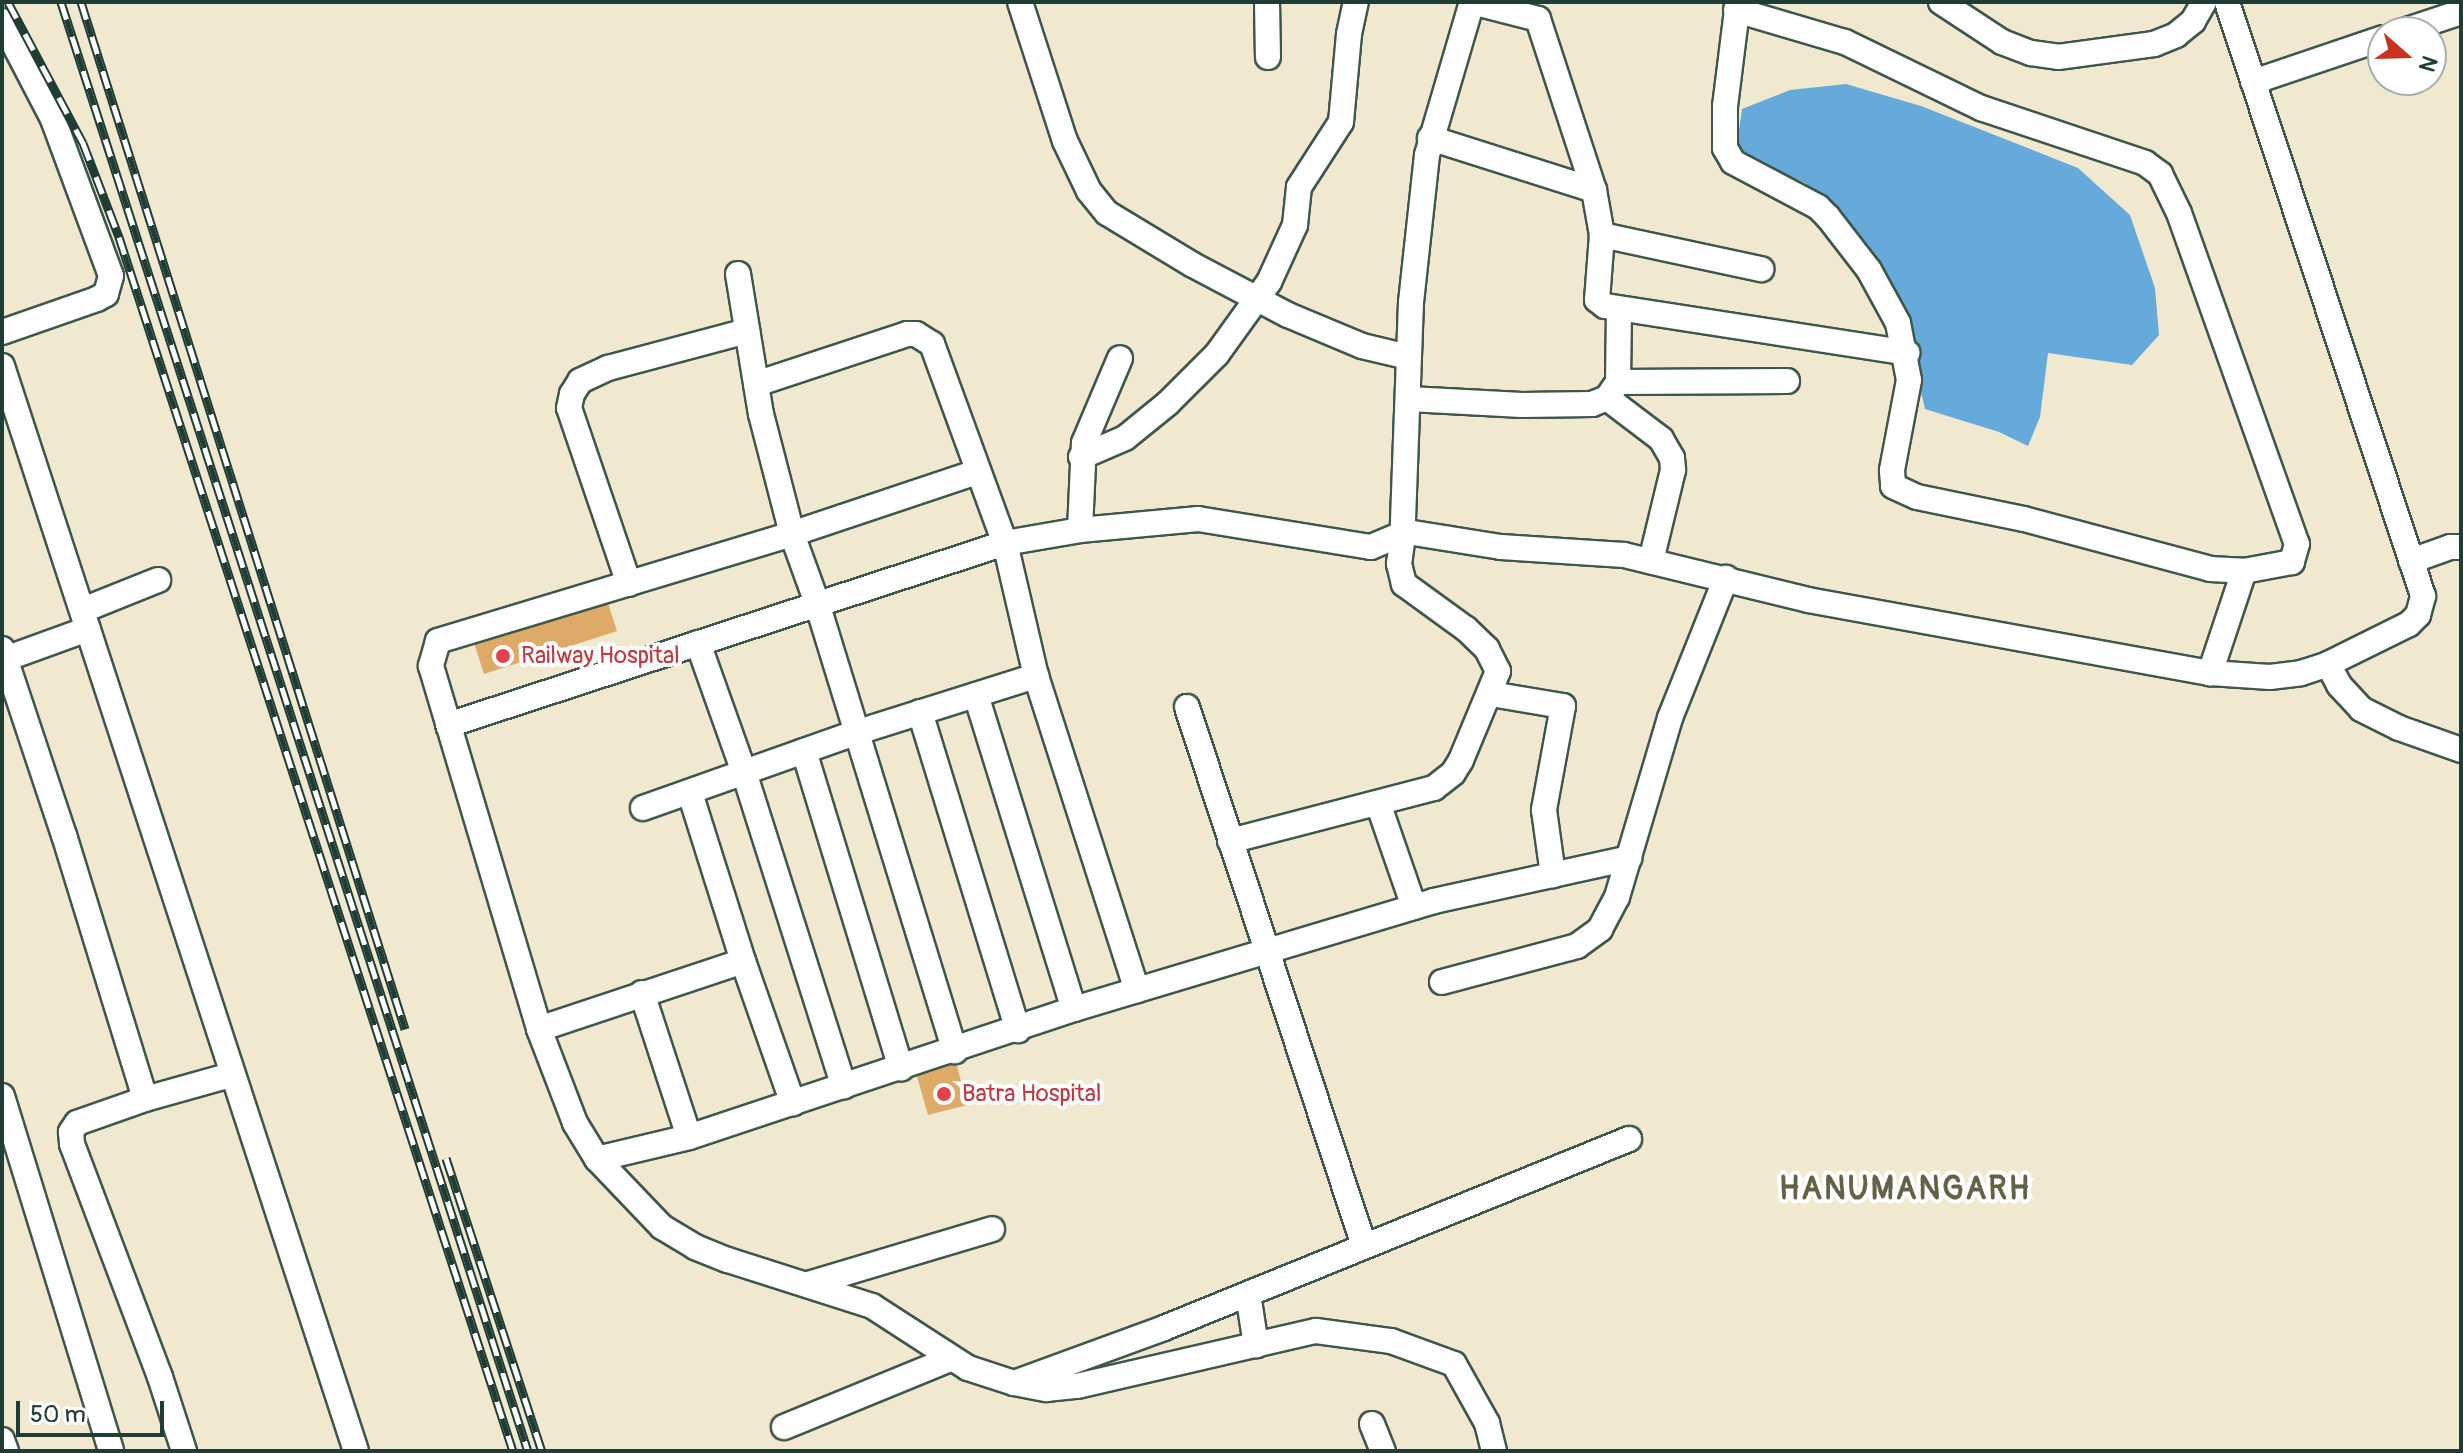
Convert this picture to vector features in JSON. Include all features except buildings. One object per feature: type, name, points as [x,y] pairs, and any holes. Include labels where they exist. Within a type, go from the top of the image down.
[{"type":"street","points":[[1020,2],[1065,141],[1095,201],[1107,213],[1172,253],[1259,299],[1350,341],[1408,357]]},
{"type":"street","points":[[1267,2],[1268,57]]},
{"type":"street","points":[[1081,457],[1114,445],[1146,423],[1217,354],[1259,299],[1290,240],[1299,187],[1306,170],[1335,135],[1341,122],[1349,34],[1356,2]]},
{"type":"street","points":[[1230,841],[1378,803],[1445,782],[1461,760],[1498,671],[1487,649],[1452,617],[1404,584],[1400,577],[1405,534],[1411,302],[1430,138],[1472,2],[1538,10],[1594,190],[1602,235],[1597,300],[1619,310],[1907,353]]},
{"type":"street","points":[[1941,2],[2002,42],[2031,53],[2058,57],[2154,44],[2176,35],[2193,21],[2204,2]]},
{"type":"street","points":[[448,725],[1005,543],[1080,530],[1198,519],[1371,547],[1405,534],[1501,547],[1603,551],[1808,600],[2210,673],[2270,677],[2301,673],[2328,664],[2409,624],[2418,615],[2423,596],[2227,2]]},
{"type":"street","points":[[1737,6],[1845,42],[1981,108],[2145,163],[2160,174],[2179,213],[2297,544],[2292,562],[2244,571],[2210,569],[2045,524],[1904,493],[1893,486],[1892,470],[1906,405],[1907,353],[1898,323],[1884,294],[1828,217],[1818,207],[1733,162],[1725,148],[1725,106],[1737,6]]},
{"type":"street","points":[[2,21],[53,119],[111,276],[111,287],[97,299],[2,332]]},
{"type":"street","points":[[2253,82],[2367,43]]},
{"type":"street","points":[[1430,138],[1594,190]]},
{"type":"street","points":[[1602,235],[1761,269]]},
{"type":"street","points":[[738,274],[756,384],[792,534],[858,732],[955,1051]]},
{"type":"street","points":[[1619,310],[1613,390],[1661,439],[1672,458],[1673,470],[1651,561]]},
{"type":"street","points":[[629,584],[569,408],[572,394],[580,381],[608,368],[747,331]]},
{"type":"street","points":[[756,384],[893,337],[916,334],[932,344],[1005,543],[1036,676],[1137,990]]},
{"type":"street","points":[[1080,530],[1081,457],[1089,428],[1120,358]]},
{"type":"street","points":[[2,366],[356,1451]]},
{"type":"street","points":[[1409,399],[1522,405],[1592,404],[1613,390],[1787,381]]},
{"type":"street","points":[[977,472],[792,534],[438,641],[431,666],[539,1029],[575,1123],[597,1159],[662,1227],[695,1247],[872,1306],[950,1359],[1014,1383],[1046,1389],[1077,1386],[1316,1331],[1391,1341],[1454,1364],[1487,1423],[1494,1451]]},
{"type":"street","points":[[2411,561],[2450,547],[2461,547]]},
{"type":"street","points":[[2210,673],[2244,571]]},
{"type":"street","points":[[1442,982],[1577,946],[1590,938],[1609,915],[1670,718],[1726,578]]},
{"type":"street","points":[[145,1099],[64,835],[4,654],[85,619],[158,580]]},
{"type":"street","points":[[698,643],[744,772],[844,1087]]},
{"type":"street","points":[[2328,664],[2339,685],[2361,709],[2399,728],[2461,750]]},
{"type":"street","points":[[643,808],[858,732],[1036,676]]},
{"type":"street","points":[[1491,694],[1563,706],[1544,810],[1553,875]]},
{"type":"street","points":[[976,695],[1074,1009]]},
{"type":"street","points":[[1187,707],[1364,1246]]},
{"type":"street","points":[[920,712],[1018,1030]]},
{"type":"street","points":[[804,751],[901,1068]]},
{"type":"street","points":[[690,793],[743,961],[793,1104]]},
{"type":"street","points":[[1378,803],[1414,907]]},
{"type":"street","points":[[597,1159],[689,1137],[1074,1009],[1414,907],[1629,858]]},
{"type":"street","points":[[539,1029],[743,961]]},
{"type":"street","points":[[642,993],[689,1137]]},
{"type":"street","points":[[184,1451],[160,1377],[72,1144],[71,1132],[77,1123],[145,1099],[231,1075]]},
{"type":"street","points":[[2,1096],[10,1151],[111,1451]]},
{"type":"street","points":[[1014,1383],[1248,1294],[1629,1139]]},
{"type":"street","points":[[808,1284],[992,1229]]},
{"type":"street","points":[[1248,1294],[1256,1345]]},
{"type":"street","points":[[784,1427],[950,1359]]},
{"type":"street","points":[[1372,1424],[1383,1451]]},
{"type":"street","points":[[2,1440],[6,1451]]},
{"type":"water","points":[[1846,84],[1921,106],[2078,168],[2130,215],[2155,288],[2159,335],[2132,365],[2048,353],[2040,417],[2028,446],[1999,432],[1925,409],[1898,295],[1847,229],[1805,183],[1736,151],[1742,109],[1790,90]]},
{"type":"railway","points":[[8,2],[83,143],[119,237],[513,1451]]},
{"type":"railway","points":[[61,2],[528,1451]]},
{"type":"railway","points":[[81,2],[405,1029]]},
{"type":"railway","points":[[446,1158],[542,1451]]},
{"type":"place","name":"Railway Hospital","points":[[503,656]]},
{"type":"place","name":"Batra Hospital","points":[[944,1094]]},
{"type":"district","name":"HANUMANGARH","points":[[1905,1189]]}]
